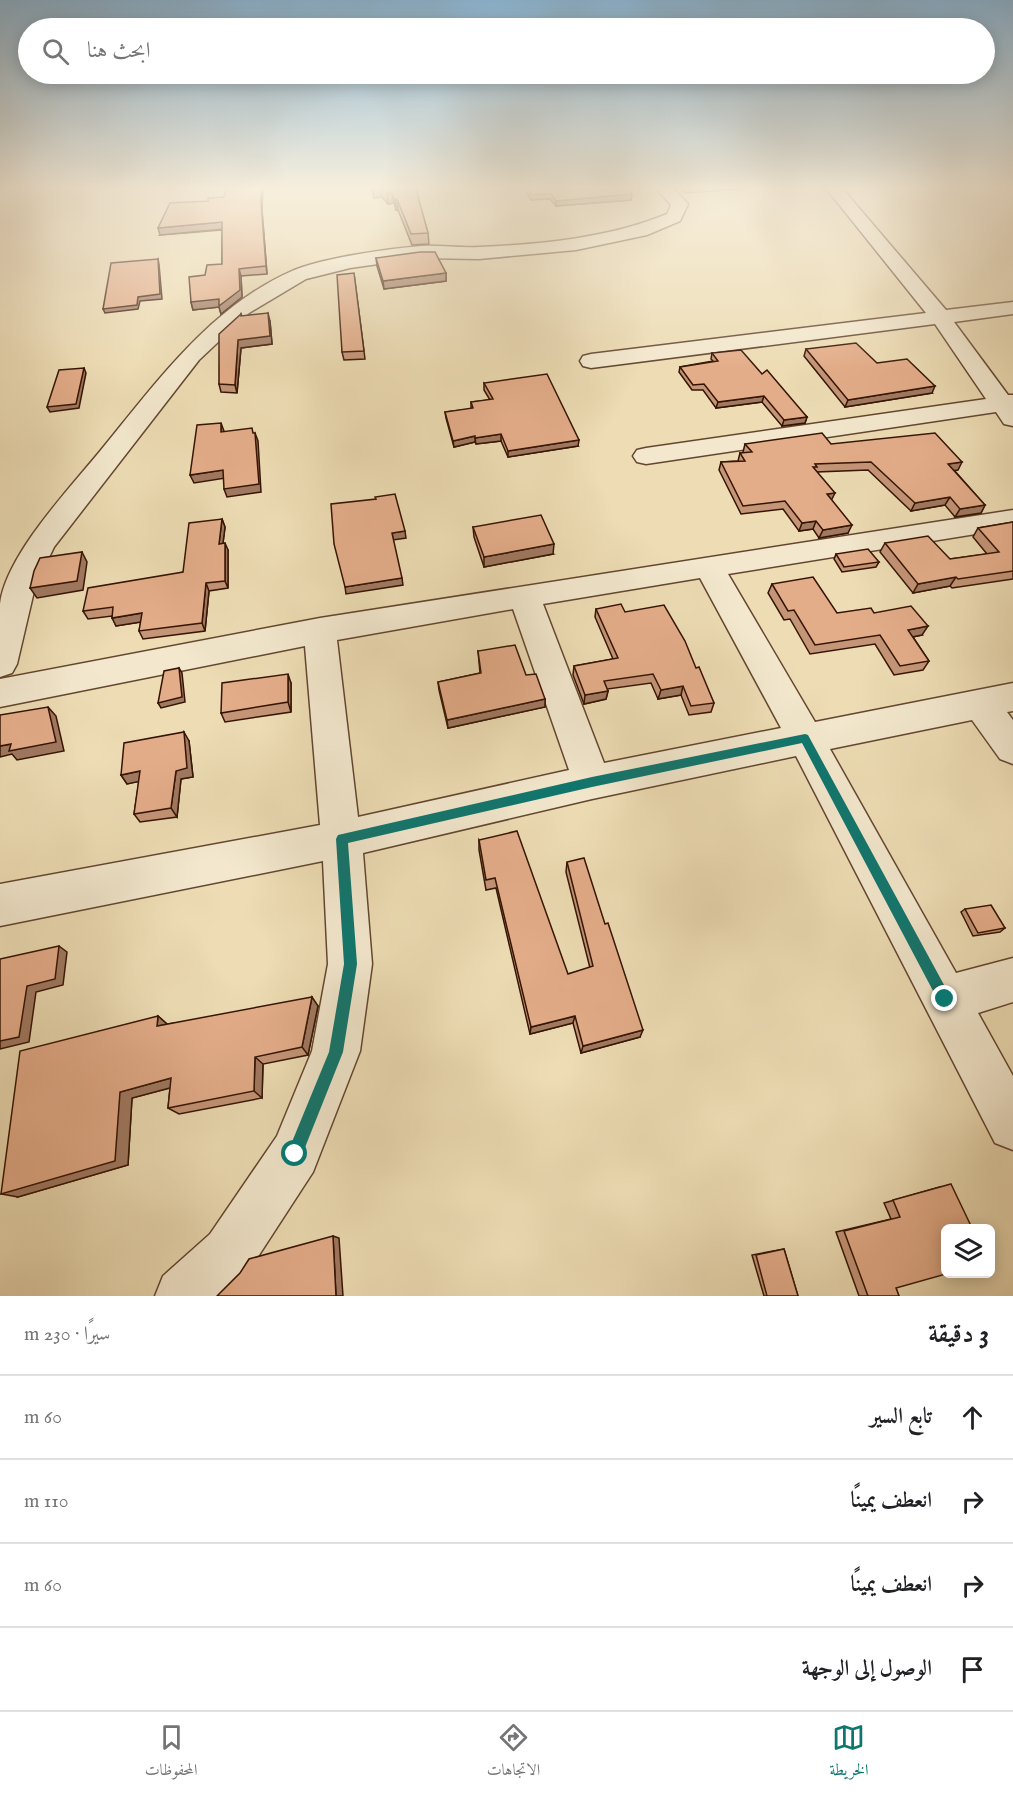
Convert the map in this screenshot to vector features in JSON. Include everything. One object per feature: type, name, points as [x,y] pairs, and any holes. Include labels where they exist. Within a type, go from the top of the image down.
[{"type":"street","points":[[0,664],[20,587],[40,543],[191,355],[242,309],[298,275],[349,262],[421,252],[479,253],[538,247]]},
{"type":"street","points":[[646,456],[1009,408],[941,318],[883,247]]},
{"type":"street","points":[[591,361],[1013,308]]},
{"type":"street","points":[[0,693],[320,630],[708,566],[1013,519]]},
{"type":"street","points":[[708,566],[805,738],[1013,1125]]},
{"type":"street","points":[[524,596],[592,782]]},
{"type":"street","points":[[183,1296],[229,1253],[295,1154],[336,1052],[350,964],[342,839],[335,794],[320,630]]},
{"type":"street","points":[[0,905],[342,839],[592,782],[997,701],[1013,748]]},
{"type":"street","points":[[945,999],[1013,980]]},
{"type":"building","points":[[222,247],[265,247],[266,266],[239,269],[240,290],[219,306],[219,299],[191,302],[189,277],[205,275],[207,265],[222,264]]},
{"type":"building","points":[[435,252],[446,273],[383,281],[376,258]]},
{"type":"building","points":[[158,259],[160,294],[138,297],[137,305],[103,309],[111,263]]},
{"type":"building","points":[[354,273],[364,351],[342,352],[337,275]]},
{"type":"building","points":[[268,313],[270,336],[238,340],[235,385],[219,384],[219,334],[241,314],[241,316]]},
{"type":"building","points":[[856,343],[877,363],[907,359],[935,386],[848,400],[806,349]]},
{"type":"building","points":[[741,350],[762,374],[767,370],[807,417],[784,420],[764,396],[718,402],[704,384],[693,385],[680,367],[718,361],[712,353]]},
{"type":"building","points":[[84,368],[76,404],[47,407],[59,370]]},
{"type":"building","points":[[547,374],[579,440],[508,451],[501,434],[453,441],[445,412],[473,408],[471,402],[493,399],[484,383]]},
{"type":"building","points":[[221,423],[221,432],[252,428],[255,433],[259,484],[224,489],[223,470],[190,475],[197,425]]},
{"type":"building","points":[[822,433],[831,444],[935,433],[962,462],[948,464],[985,505],[960,509],[950,497],[915,503],[871,462],[815,464],[817,467],[813,467],[835,493],[827,494],[852,525],[823,530],[816,521],[802,523],[785,501],[743,506],[721,462],[745,461],[740,453],[752,452],[745,444]]},
{"type":"building","points":[[395,494],[405,531],[392,533],[402,578],[345,587],[334,544],[331,504],[376,499],[375,497]]},
{"type":"building","points":[[541,515],[554,544],[484,557],[473,527]]},
{"type":"building","points":[[222,519],[219,544],[225,543],[225,581],[206,583],[202,623],[139,631],[142,613],[112,618],[113,607],[83,611],[88,588],[183,572],[189,523]]},
{"type":"building","points":[[1013,522],[1013,571],[918,584],[885,543],[928,536],[950,559],[999,552],[978,528]]},
{"type":"building","points":[[868,549],[879,562],[844,567],[836,554]]},
{"type":"building","points":[[82,552],[77,581],[30,588],[40,558]]},
{"type":"building","points":[[813,577],[837,613],[871,608],[874,613],[911,606],[928,626],[908,630],[929,661],[900,666],[880,635],[815,645],[794,610],[788,611],[772,584]]},
{"type":"building","points":[[621,604],[625,612],[664,605],[685,641],[696,668],[699,667],[714,703],[691,706],[683,686],[661,690],[653,674],[604,681],[608,691],[585,695],[574,666],[618,658],[596,609]]},
{"type":"building","points":[[515,645],[526,675],[536,674],[545,699],[447,720],[438,682],[481,673],[478,651]]},
{"type":"building","points":[[179,668],[182,697],[158,703],[164,671]]},
{"type":"building","points":[[288,674],[288,702],[221,713],[222,683]]},
{"type":"building","points":[[48,707],[56,742],[9,751],[11,744],[0,746],[0,715]]},
{"type":"building","points":[[184,732],[187,768],[176,771],[171,808],[134,814],[140,771],[121,775],[124,743]]},
{"type":"building","points":[[517,831],[568,974],[593,966],[567,862],[584,858],[643,1030],[583,1046],[575,1016],[531,1027],[495,878],[486,880],[479,840]]},
{"type":"building","points":[[991,905],[1005,928],[978,933],[965,909]]},
{"type":"building","points":[[59,946],[55,979],[27,986],[19,1037],[0,1041],[0,959]]},
{"type":"building","points":[[312,997],[302,1047],[255,1057],[254,1091],[168,1108],[171,1078],[120,1092],[115,1161],[1,1194],[20,1051],[158,1016],[157,1026]]},
{"type":"building","points":[[951,1184],[970,1224],[941,1224],[941,1275],[896,1288],[899,1296],[868,1296],[844,1231],[900,1217],[893,1200]]},
{"type":"building","points":[[333,1236],[336,1296],[217,1296],[240,1273],[249,1259]]},
{"type":"building","points":[[784,1249],[798,1296],[767,1296],[756,1255]]},
{"type":"route","points":[[295,1154],[336,1052],[350,964],[342,839],[592,782],[805,738],[945,999]]}]
